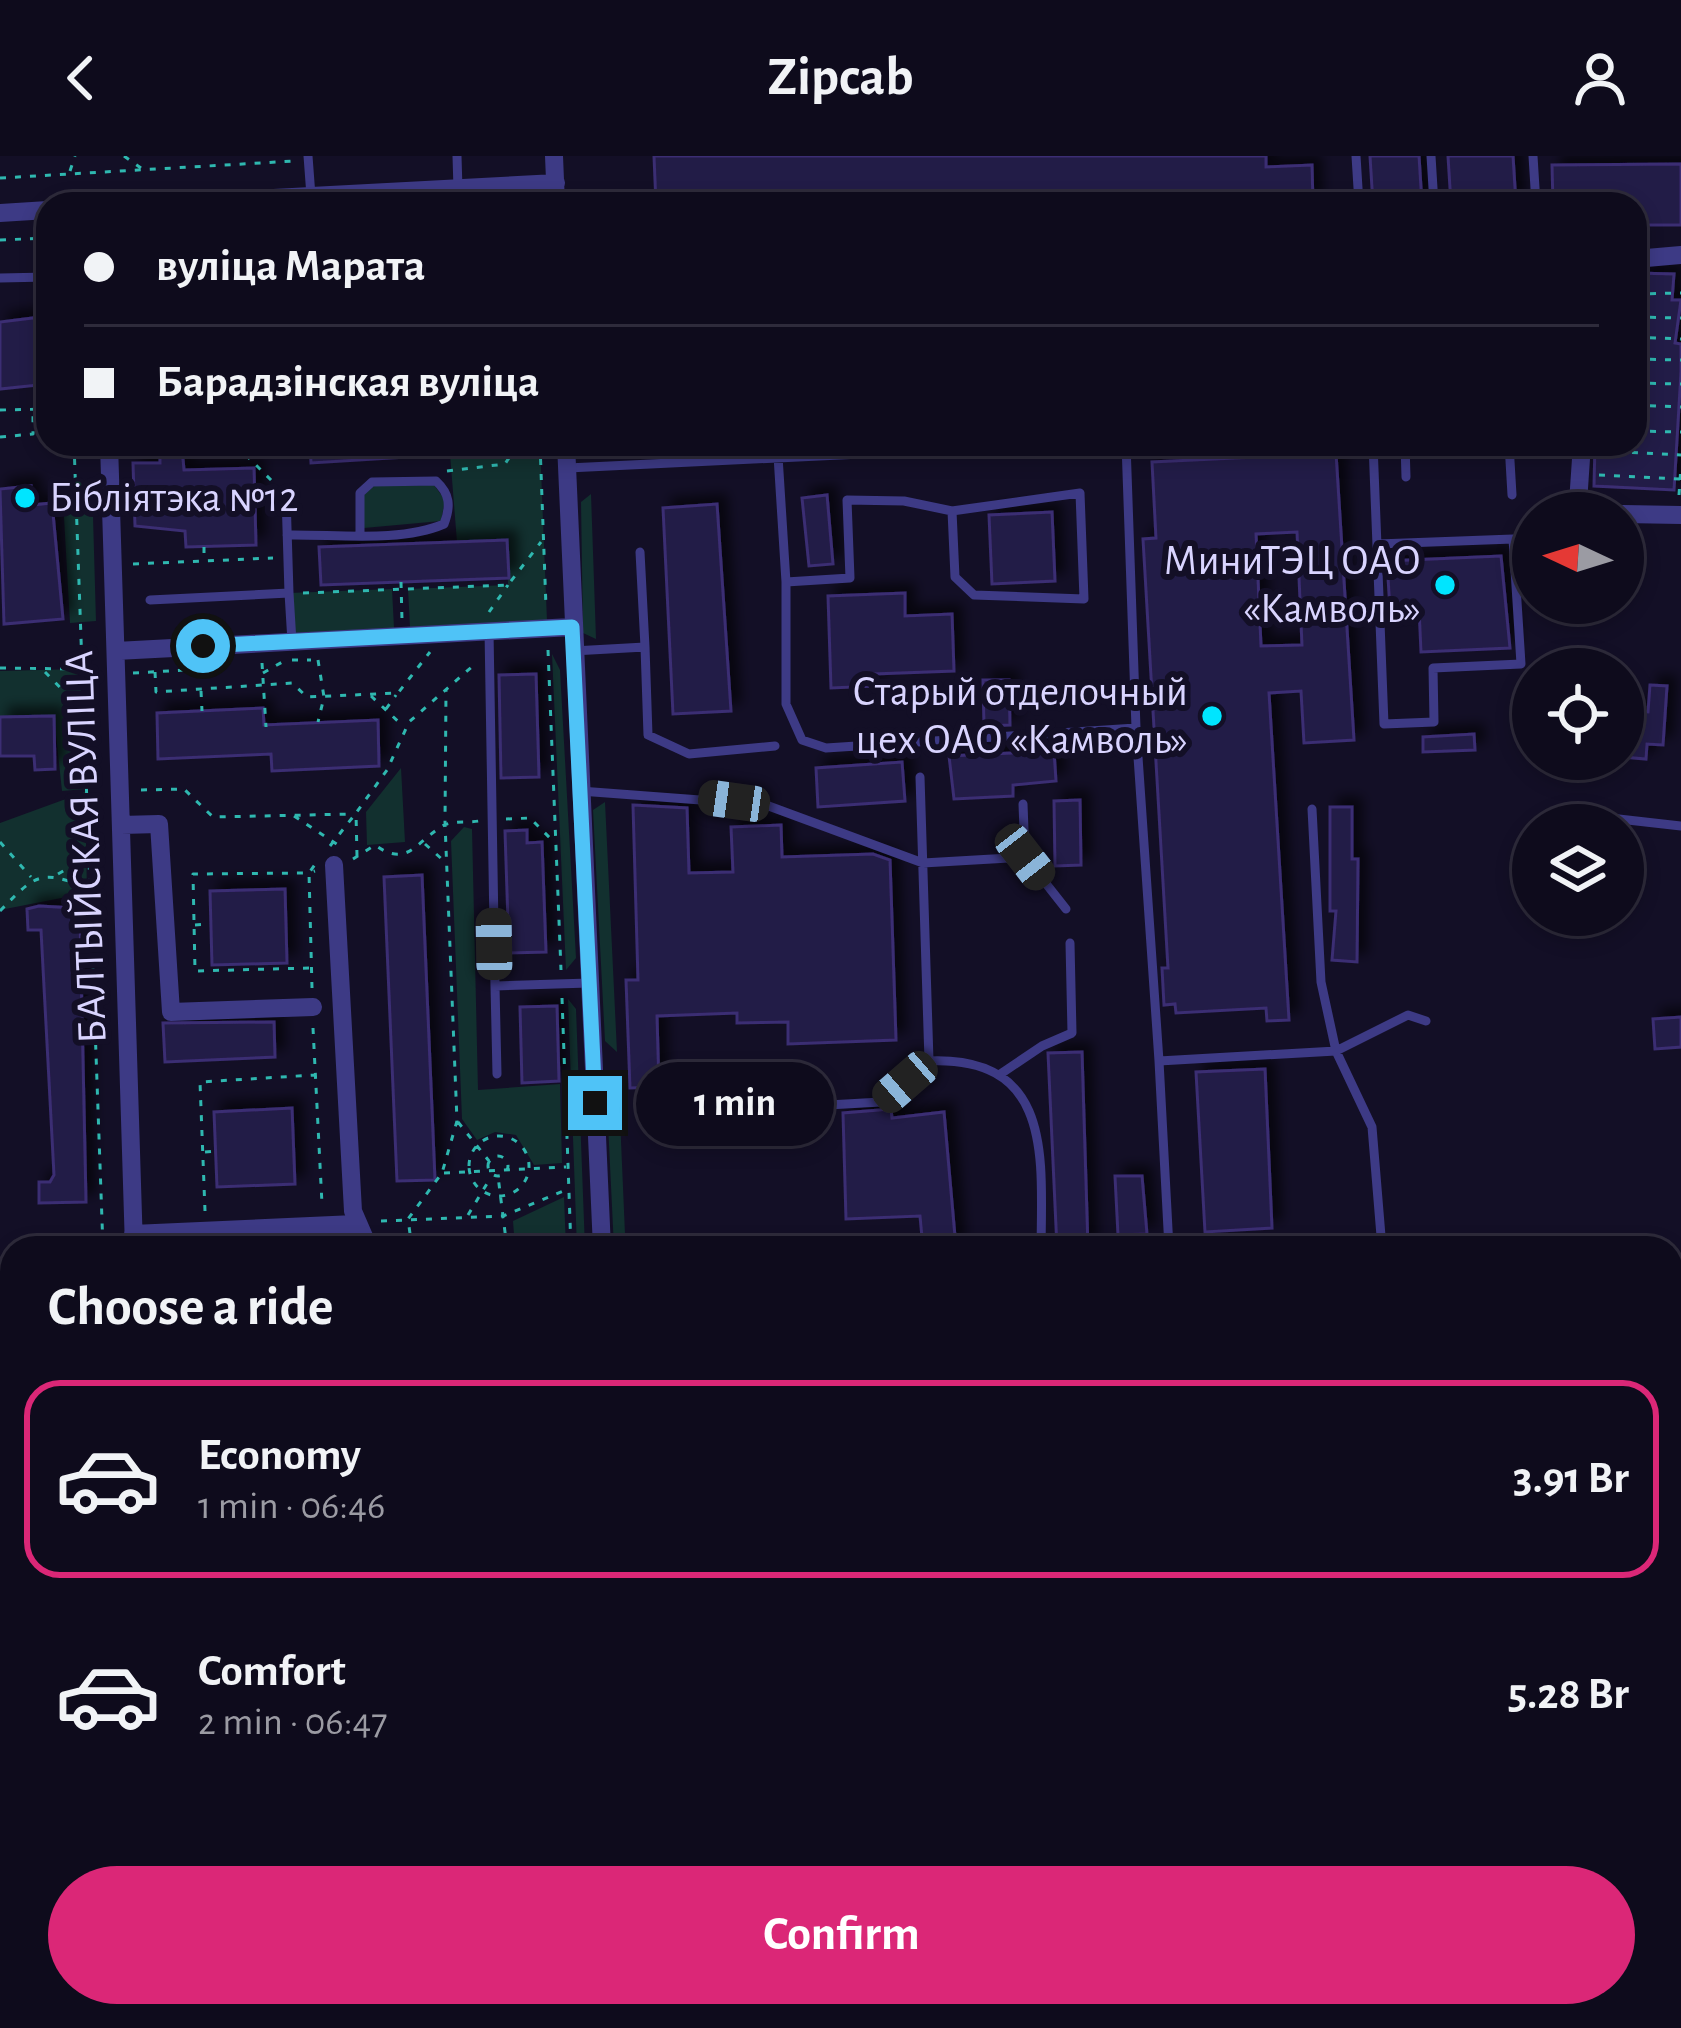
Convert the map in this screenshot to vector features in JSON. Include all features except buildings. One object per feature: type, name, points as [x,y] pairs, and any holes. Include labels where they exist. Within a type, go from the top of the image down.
[{"type":"street","points":[[554,156],[556,192]]},
{"type":"street","points":[[384,192],[556,183]]},
{"type":"street","points":[[0,213],[36,211]]},
{"type":"street","points":[[1647,258],[1681,255]]},
{"type":"street","name":"БАЛТЫЙСКАЯ ВУЛІЦА","points":[[109,456],[134,1236]]},
{"type":"street","points":[[567,456],[601,1236]]},
{"type":"street","points":[[1579,492],[1582,456]]},
{"type":"street","points":[[1644,514],[1680,515]]},
{"type":"street","points":[[116,651],[572,627]]},
{"type":"street","points":[[121,825],[159,824],[171,1012],[313,1006]]},
{"type":"street","points":[[334,865],[356,1224],[362,1236]]},
{"type":"street","points":[[190,1236],[356,1224]]},
{"type":"lane","points":[[457,156],[458,188]]},
{"type":"lane","points":[[1356,156],[1358,192]]},
{"type":"lane","points":[[1431,156],[1433,192]]},
{"type":"lane","points":[[1533,156],[1535,192]]},
{"type":"lane","points":[[308,158],[310,192]]},
{"type":"lane","points":[[0,278],[36,277]]},
{"type":"lane","points":[[568,468],[778,456],[786,582],[786,704],[802,740],[826,748],[1136,728]]},
{"type":"lane","points":[[1126,456],[1136,728],[1167,1236]]},
{"type":"lane","points":[[1374,456],[1384,724],[1434,722],[1432,668],[1521,664],[1514,539],[1378,544]]},
{"type":"lane","points":[[1405,456],[1406,477]]},
{"type":"lane","points":[[1509,456],[1511,495]]},
{"type":"lane","points":[[287,535],[360,533],[430,530],[444,524],[449,499],[436,481],[372,482],[360,493],[360,533]]},
{"type":"lane","points":[[786,582],[850,578],[848,500],[904,500],[952,511],[1080,494],[1084,599],[974,595],[955,577],[952,511]]},
{"type":"lane","points":[[285,642],[289,593],[286,496]]},
{"type":"lane","points":[[640,552],[648,735],[689,754],[775,746]]},
{"type":"lane","points":[[150,600],[289,593]]},
{"type":"lane","points":[[485,632],[497,1074]]},
{"type":"lane","points":[[573,651],[646,647]]},
{"type":"lane","points":[[920,777],[929,1061]]},
{"type":"lane","points":[[580,791],[766,805],[923,863],[1025,857]]},
{"type":"lane","points":[[1023,804],[1025,857],[1066,909]]},
{"type":"lane","points":[[1312,809],[1322,982],[1336,1051],[1372,1127],[1381,1236]]},
{"type":"lane","points":[[1644,822],[1681,826]]},
{"type":"lane","points":[[999,1076],[1042,1046],[1072,1033],[1070,943]]},
{"type":"lane","points":[[495,986],[589,983]]},
{"type":"lane","points":[[1159,1061],[1336,1051],[1408,1015],[1426,1021]]},
{"type":"lane","points":[[704,1112],[881,1102],[929,1061],[983,1064],[1024,1093],[1042,1156],[1041,1236]]},
{"type":"path","points":[[69,174],[75,156]]},
{"type":"path","points":[[124,156],[143,170]]},
{"type":"path","points":[[241,164],[254,156]]},
{"type":"path","points":[[0,178],[308,158]]},
{"type":"path","points":[[0,240],[36,238]]},
{"type":"path","points":[[1647,294],[1681,293]]},
{"type":"path","points":[[1647,317],[1681,318]]},
{"type":"path","points":[[1647,338],[1681,339]]},
{"type":"path","points":[[1647,359],[1681,360]]},
{"type":"path","points":[[1647,383],[1681,384]]},
{"type":"path","points":[[1647,406],[1681,407]]},
{"type":"path","points":[[0,410],[36,410]]},
{"type":"path","points":[[0,436],[33,434],[33,410]]},
{"type":"path","points":[[1647,431],[1681,432]]},
{"type":"path","points":[[1647,452],[1681,455]]},
{"type":"path","points":[[74,456],[103,1236]]},
{"type":"path","points":[[248,456],[286,496]]},
{"type":"path","points":[[436,481],[442,472],[505,464],[510,456]]},
{"type":"path","points":[[541,456],[547,621]]},
{"type":"path","points":[[1680,515],[1681,466]]},
{"type":"path","points":[[1581,474],[1680,479]]},
{"type":"path","points":[[323,1224],[309,872],[387,770],[406,729],[479,661],[485,632],[480,624],[544,539]]},
{"type":"path","points":[[204,547],[204,561]]},
{"type":"path","points":[[125,564],[275,558],[276,594]]},
{"type":"path","points":[[289,593],[508,585]]},
{"type":"path","points":[[401,586],[402,628]]},
{"type":"path","points":[[266,727],[261,650],[279,649],[285,642]]},
{"type":"path","points":[[548,644],[571,1236]]},
{"type":"path","points":[[316,646],[324,698],[318,722]]},
{"type":"path","points":[[386,710],[431,651]]},
{"type":"path","points":[[262,673],[290,659],[301,664],[318,658]]},
{"type":"path","points":[[0,668],[80,669]]},
{"type":"path","points":[[44,670],[82,710]]},
{"type":"path","points":[[155,672],[156,692],[292,683],[307,698],[398,693]]},
{"type":"path","points":[[201,689],[202,711]]},
{"type":"path","points":[[410,1236],[408,1219],[442,1173],[457,1121],[446,863],[446,689]]},
{"type":"path","points":[[370,694],[406,729]]},
{"type":"path","points":[[134,790],[184,789],[213,817],[356,814]]},
{"type":"path","points":[[356,814],[357,858]]},
{"type":"path","points":[[293,815],[357,858]]},
{"type":"path","points":[[310,968],[195,971],[193,874],[309,872],[357,858],[375,844],[397,856],[445,823],[491,819],[530,818],[556,843]]},
{"type":"path","points":[[0,842],[32,878]]},
{"type":"path","points":[[423,842],[446,863]]},
{"type":"path","points":[[0,911],[32,878],[57,875],[88,857]]},
{"type":"path","points":[[57,875],[89,890]]},
{"type":"path","points":[[194,925],[210,924]]},
{"type":"path","points":[[205,1217],[200,1082],[315,1075]]},
{"type":"path","points":[[457,1121],[489,1161],[501,1196],[505,1236]]},
{"type":"path","points":[[493,1136],[512,1138],[525,1150],[529,1170],[522,1185],[501,1196],[482,1191],[469,1173],[476,1144],[493,1136]]},
{"type":"path","points":[[203,1152],[215,1151]]},
{"type":"path","points":[[489,1161],[504,1158],[507,1171]]},
{"type":"path","points":[[442,1173],[494,1174],[569,1166]]},
{"type":"path","points":[[467,1216],[494,1174]]},
{"type":"path","points":[[356,1224],[503,1216],[570,1188]]},
{"type":"green space","points":[[450,456],[540,456],[547,621],[410,627],[408,589],[508,585],[507,541],[457,542]]},
{"type":"green space","points":[[92,481],[96,621],[70,623],[62,482]]},
{"type":"green space","points":[[434,485],[445,500],[441,521],[364,528],[364,495],[374,486]]},
{"type":"green space","points":[[591,494],[596,639],[583,633],[581,502]]},
{"type":"green space","points":[[392,589],[394,628],[291,633],[289,593]]},
{"type":"green space","points":[[552,654],[560,670],[576,958],[566,970]]},
{"type":"green space","points":[[80,669],[85,789],[62,791],[54,716],[0,717],[0,671]]},
{"type":"green space","points":[[401,768],[405,842],[367,845],[366,812]]},
{"type":"green space","points":[[85,792],[87,893],[0,910],[0,823]]},
{"type":"green space","points":[[605,802],[617,1052],[605,1041],[593,810]]},
{"type":"green space","points":[[464,827],[472,829],[478,1090],[560,1084],[562,1163],[534,1165],[516,1135],[495,1132],[477,1140],[462,1119],[451,841]]},
{"type":"green space","points":[[568,999],[576,1009],[585,1236],[577,1236]]},
{"type":"green space","points":[[619,1094],[625,1236],[613,1236],[607,1103]]},
{"type":"green space","points":[[564,1197],[566,1236],[514,1236],[513,1221]]},
{"type":"place","name":"Бібліятэка №12","points":[[25,498]]},
{"type":"place","name":"МиниТЭЦ ОАО «Камволь»","points":[[1445,585]]},
{"type":"place","name":"Старый отделочный цех ОАО «Камволь»","points":[[1212,716]]},
{"type":"route","points":[[203,646],[572,627],[595,1103]]}]
